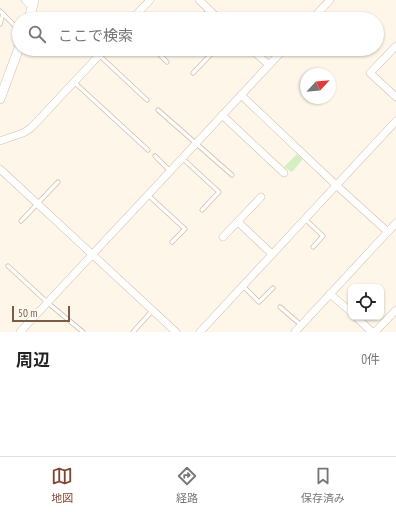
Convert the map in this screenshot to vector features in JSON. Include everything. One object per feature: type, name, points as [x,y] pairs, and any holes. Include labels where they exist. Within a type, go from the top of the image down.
[{"type":"street","points":[[25,0],[33,3]]},
{"type":"street","points":[[139,12],[150,0]]},
{"type":"street","points":[[199,0],[212,12]]},
{"type":"street","points":[[319,12],[330,0]]},
{"type":"street","points":[[396,46],[370,73],[396,97]]},
{"type":"street","points":[[0,99],[16,56]]},
{"type":"street","points":[[0,141],[26,132],[98,56]]},
{"type":"street","points":[[259,56],[269,65]]},
{"type":"street","points":[[20,332],[277,56]]},
{"type":"street","points":[[241,95],[388,232]]},
{"type":"street","points":[[222,115],[284,173]]},
{"type":"street","points":[[200,332],[396,121]]},
{"type":"street","points":[[0,168],[176,332]]},
{"type":"street","points":[[223,237],[261,197]]},
{"type":"street","points":[[238,222],[272,254]]},
{"type":"street","points":[[295,332],[396,223]]},
{"type":"street","points":[[330,294],[348,309]]},
{"type":"street","points":[[360,320],[374,332],[396,310]]},
{"type":"lane","points":[[206,12],[209,9]]},
{"type":"lane","points":[[0,11],[12,23]]},
{"type":"lane","points":[[0,24],[3,14]]},
{"type":"lane","points":[[100,56],[147,100]]},
{"type":"lane","points":[[161,56],[167,62]]},
{"type":"lane","points":[[193,73],[209,56]]},
{"type":"lane","points":[[74,82],[148,150]]},
{"type":"lane","points":[[158,110],[232,175]]},
{"type":"lane","points":[[155,156],[170,171]]},
{"type":"lane","points":[[182,158],[219,192],[202,210]]},
{"type":"lane","points":[[21,221],[58,182]]},
{"type":"lane","points":[[148,195],[185,230],[172,242]]},
{"type":"lane","points":[[305,219],[323,236],[313,247]]},
{"type":"lane","points":[[8,266],[48,303],[83,332]]},
{"type":"lane","points":[[243,286],[259,302],[273,288]]},
{"type":"lane","points":[[280,307],[301,325]]},
{"type":"lane","points":[[132,332],[153,310]]},
{"type":"green space","points":[[297,154],[303,159],[292,172],[284,167]]}]
